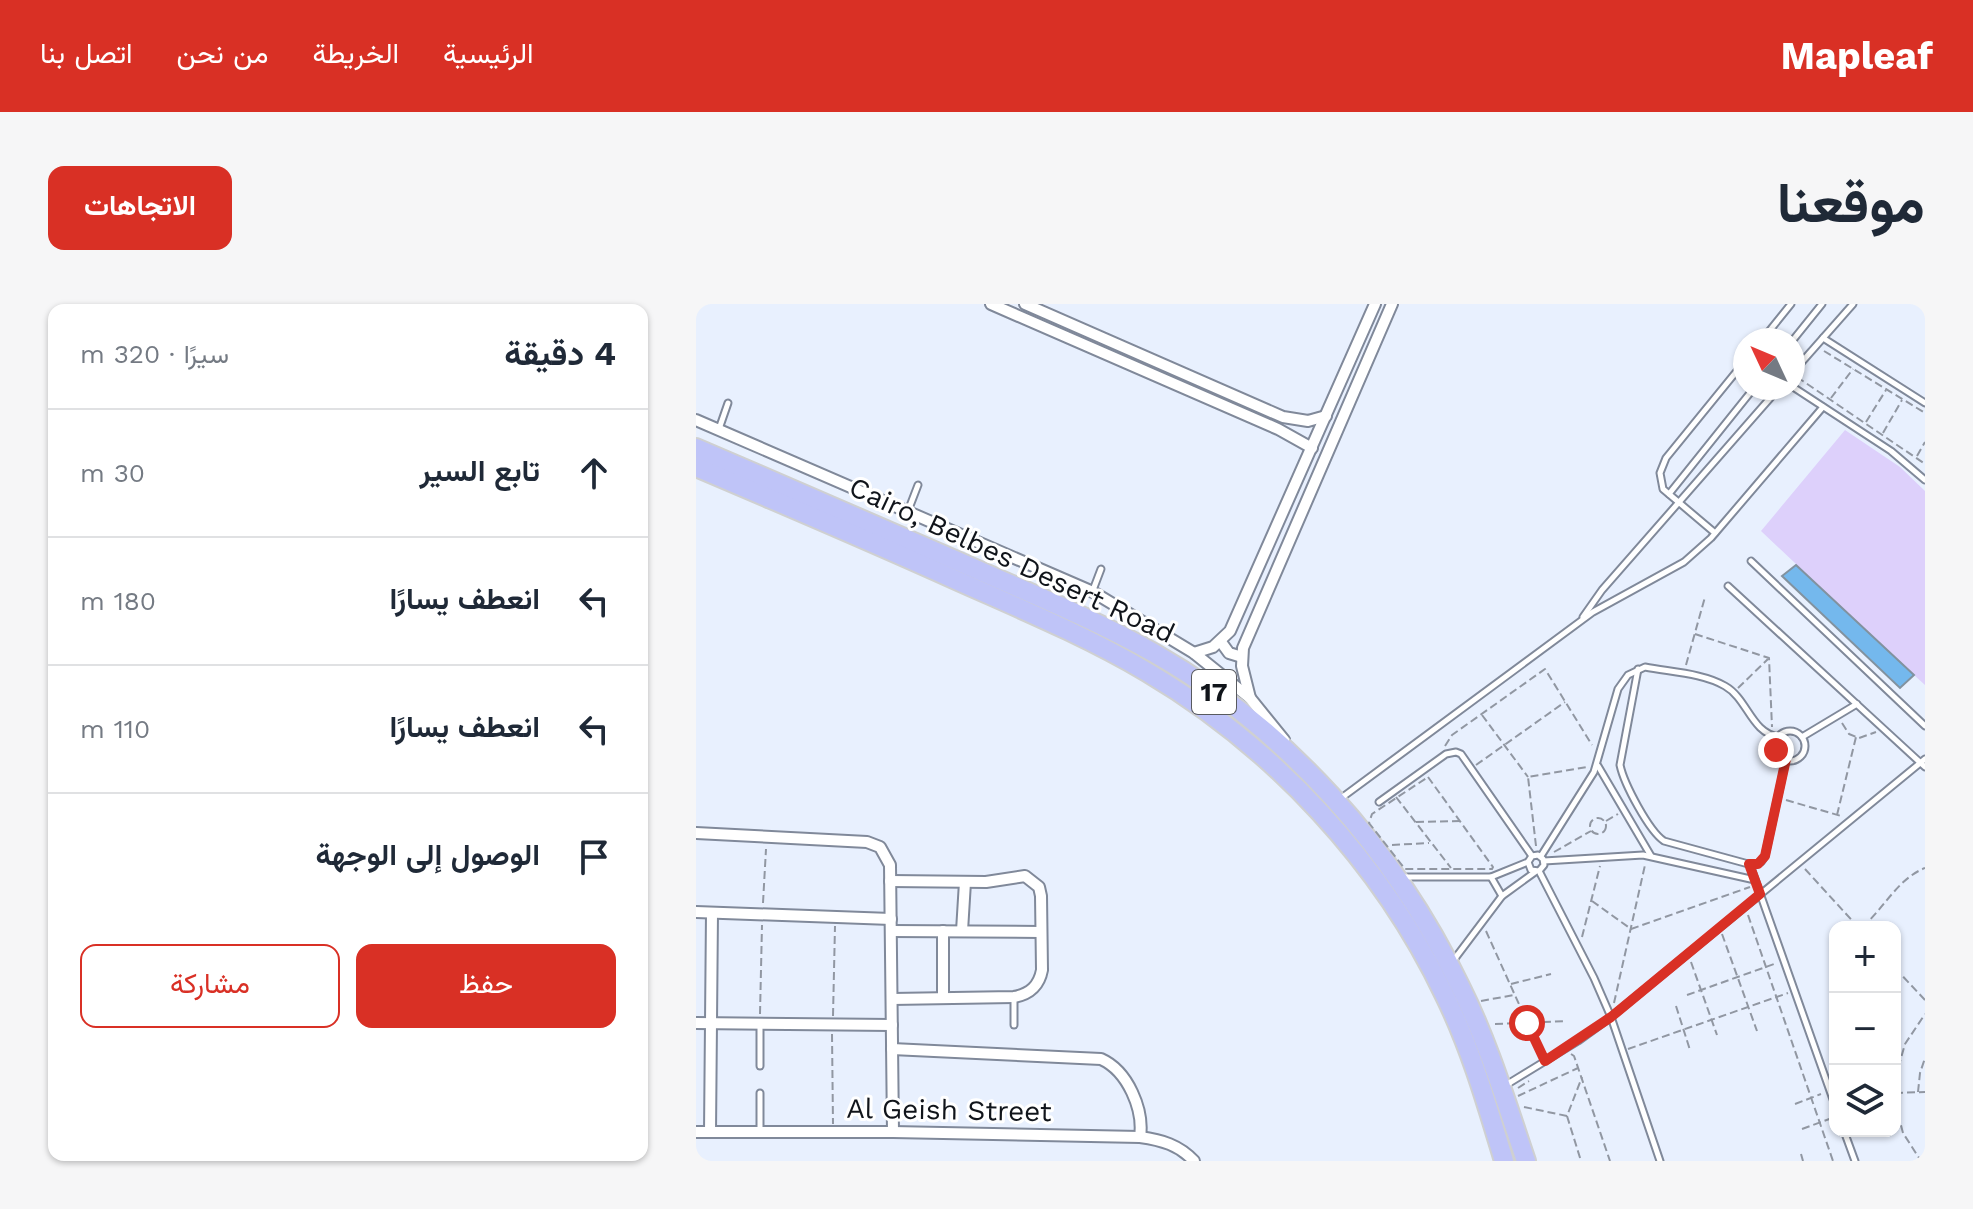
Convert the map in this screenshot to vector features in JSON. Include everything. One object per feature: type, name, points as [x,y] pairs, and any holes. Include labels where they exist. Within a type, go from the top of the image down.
[{"type":"highway","name":"Cairo, Belbes Desert Road","points":[[696,448],[1112,630],[1156,654],[1230,704],[1279,744],[1336,802],[1396,877],[1449,966],[1478,1025],[1526,1161]]},
{"type":"highway","name":"Cairo, Belbes Desert Road","points":[[696,467],[870,541],[1106,648],[1190,700],[1267,761],[1344,841],[1396,910],[1422,952],[1464,1037],[1504,1161]]},
{"type":"street","points":[[991,304],[1278,429],[1312,448]]},
{"type":"street","points":[[1025,304],[1283,417],[1301,421],[1326,416]]},
{"type":"street","points":[[1194,653],[1221,642],[1230,631],[1367,322],[1377,304],[1392,305],[1243,648],[1242,666],[1250,698]]},
{"type":"street","points":[[1367,322],[1375,320],[1382,327]]},
{"type":"street","points":[[696,420],[1093,592],[1194,653],[1250,698],[1315,779]]},
{"type":"street","points":[[1294,439],[1303,432],[1301,421]]},
{"type":"street","points":[[1221,642],[1229,653],[1242,657]]},
{"type":"street","points":[[696,833],[867,842],[885,852],[890,865],[893,1132]]},
{"type":"street","points":[[890,881],[986,882],[1016,876],[1033,880],[1041,896],[1040,979],[1030,992],[1014,997],[892,999]]},
{"type":"street","points":[[962,931],[965,882]]},
{"type":"street","points":[[696,912],[891,919]]},
{"type":"street","points":[[710,1132],[712,913]]},
{"type":"street","points":[[891,931],[1041,932]]},
{"type":"street","points":[[943,931],[943,998]]},
{"type":"street","points":[[696,1023],[892,1025]]},
{"type":"street","points":[[892,1049],[1101,1059],[1119,1071],[1136,1102],[1140,1113],[1140,1137]]},
{"type":"street","name":"Al Geish Street","points":[[696,1132],[1140,1137],[1177,1146],[1194,1161]]},
{"type":"lane","points":[[1772,328],[1791,304]]},
{"type":"lane","points":[[1803,328],[1822,304]]},
{"type":"lane","points":[[1805,359],[1853,304]]},
{"type":"lane","points":[[1823,338],[1925,403]]},
{"type":"lane","points":[[1715,533],[1663,489],[1660,479],[1663,463],[1733,376]]},
{"type":"lane","points":[[1805,395],[1891,451],[1925,480]]},
{"type":"lane","points":[[1669,494],[1744,400]]},
{"type":"lane","points":[[1580,621],[1602,590],[1769,400]]},
{"type":"lane","points":[[718,430],[728,403]]},
{"type":"lane","points":[[1336,802],[1580,621],[1621,595],[1672,570],[1696,553],[1823,407]]},
{"type":"lane","points":[[908,512],[918,485]]},
{"type":"lane","points":[[1751,561],[1925,726]]},
{"type":"lane","points":[[1093,592],[1101,569]]},
{"type":"lane","points":[[1504,1096],[1545,1061],[1611,1017],[1924,763],[1728,586]]},
{"type":"lane","points":[[1449,966],[1502,896],[1537,871],[1540,857],[1587,787],[1597,765],[1618,689],[1628,675],[1645,667],[1716,682],[1734,693],[1760,728],[1775,736],[1791,731],[1802,737],[1805,746],[1802,754],[1795,760],[1786,759],[1776,750],[1775,736]]},
{"type":"lane","points":[[1638,669],[1620,765],[1655,832],[1668,843],[1758,864],[1765,856],[1786,759]]},
{"type":"lane","points":[[1802,737],[1857,704]]},
{"type":"lane","points":[[1379,802],[1394,796],[1446,754],[1458,753],[1540,857]]},
{"type":"lane","points":[[1597,765],[1649,856]]},
{"type":"lane","points":[[1396,877],[1491,877],[1540,857],[1649,856],[1756,882]]},
{"type":"lane","points":[[1528,862],[1528,867],[1537,871],[1579,949],[1611,1017],[1660,1161]]},
{"type":"lane","points":[[1749,864],[1829,1088]]},
{"type":"lane","points":[[1491,877],[1502,896]]},
{"type":"lane","points":[[1014,997],[1014,1025]]},
{"type":"lane","points":[[760,1024],[760,1066]]},
{"type":"lane","points":[[760,1093],[760,1132]]},
{"type":"lane","points":[[1846,1137],[1855,1161]]},
{"type":"path","points":[[1816,346],[1925,413]]},
{"type":"path","points":[[1830,399],[1853,369]]},
{"type":"path","points":[[1805,381],[1925,464]]},
{"type":"path","points":[[1866,423],[1886,389]]},
{"type":"path","points":[[1883,434],[1903,400]]},
{"type":"path","points":[[1917,457],[1925,442]]},
{"type":"path","points":[[1684,675],[1705,597]]},
{"type":"path","points":[[1695,634],[1769,658]]},
{"type":"path","points":[[1734,693],[1769,658]]},
{"type":"path","points":[[1769,658],[1775,736]]},
{"type":"path","points":[[1446,754],[1445,746],[1449,738],[1543,669],[1549,672],[1599,756]]},
{"type":"path","points":[[1471,769],[1566,701]]},
{"type":"path","points":[[1481,714],[1528,777],[1540,857],[1591,831]]},
{"type":"path","points":[[1838,715],[1849,734],[1856,737],[1871,735],[1881,726]]},
{"type":"path","points":[[1837,815],[1856,737]]},
{"type":"path","points":[[1528,777],[1597,765]]},
{"type":"path","points":[[1428,777],[1461,821],[1493,867],[1491,869],[1405,869],[1369,819],[1394,796],[1428,777]]},
{"type":"path","points":[[1394,796],[1458,877]]},
{"type":"path","points":[[1777,797],[1852,819]]},
{"type":"path","points":[[1605,822],[1624,810]]},
{"type":"path","points":[[1600,818],[1605,822],[1606,828],[1602,833],[1591,831],[1593,819],[1600,818]]},
{"type":"path","points":[[1415,822],[1461,821]]},
{"type":"path","points":[[760,1024],[766,837]]},
{"type":"path","points":[[1387,845],[1432,843]]},
{"type":"path","points":[[1611,1017],[1649,856]]},
{"type":"path","points":[[1579,949],[1603,857]]},
{"type":"path","points":[[1799,863],[1854,921]]},
{"type":"path","points":[[1867,921],[1882,909],[1901,884],[1925,868]]},
{"type":"path","points":[[1631,929],[1756,882]]},
{"type":"path","points":[[1592,901],[1631,929]]},
{"type":"path","points":[[1745,907],[1833,1161]]},
{"type":"path","points":[[1482,923],[1545,1061]]},
{"type":"path","points":[[1719,928],[1757,1031]]},
{"type":"path","points":[[1688,953],[1717,1035]]},
{"type":"path","points":[[1687,995],[1784,961]]},
{"type":"path","points":[[1510,984],[1551,974]]},
{"type":"path","points":[[1901,974],[1925,1000]]},
{"type":"path","points":[[1623,1051],[1794,991]]},
{"type":"path","points":[[1468,1004],[1515,995]]},
{"type":"path","points":[[1676,1006],[1690,1050]]},
{"type":"path","points":[[1899,1065],[1905,1044],[1925,1014]]},
{"type":"path","points":[[1478,1025],[1566,1021]]},
{"type":"path","points":[[1789,1035],[1808,1029]]},
{"type":"path","points":[[1797,1056],[1815,1050]]},
{"type":"path","points":[[1567,1056],[1574,1056],[1610,1161]]},
{"type":"path","points":[[1918,1092],[1925,1058]]},
{"type":"path","points":[[1528,1081],[1515,1090],[1517,1096],[1578,1067]]},
{"type":"path","points":[[1804,1077],[1823,1071]]},
{"type":"path","points":[[1581,1161],[1567,1116],[1582,1077]]},
{"type":"path","points":[[1795,1104],[1829,1091]]},
{"type":"path","points":[[1901,1093],[1925,1092]]},
{"type":"path","points":[[1504,1096],[1567,1116]]},
{"type":"path","points":[[1802,1129],[1829,1119]]},
{"type":"path","points":[[1901,1125],[1921,1161]]},
{"type":"path","points":[[1801,1154],[1803,1161]]},
{"type":"shaded area","points":[[1845,430],[1900,467],[1925,491],[1925,685],[1914,675],[1900,688],[1782,576],[1796,564],[1761,531]]},
{"type":"building","points":[[1796,565],[1914,675],[1900,688],[1782,576]]},
{"type":"route","points":[[1527,1023],[1545,1061],[1611,1017],[1760,894],[1749,864],[1758,864],[1765,856],[1786,759],[1776,750]]}]
